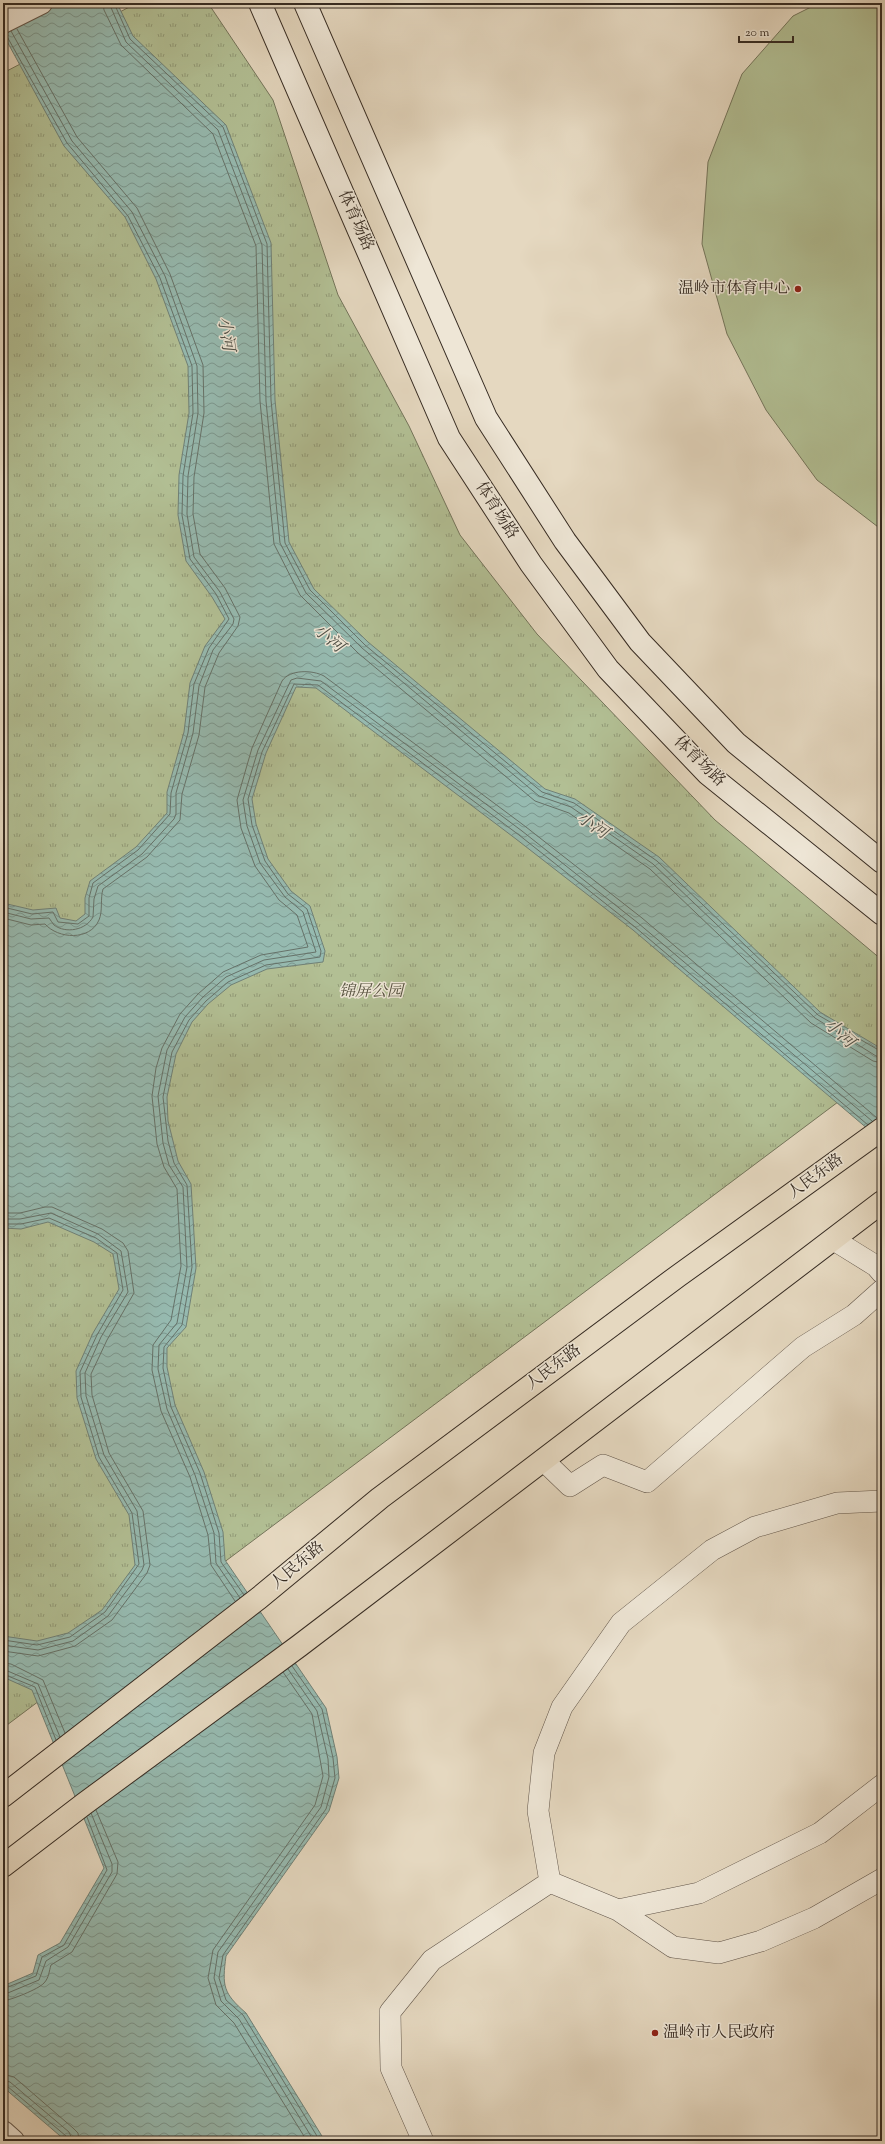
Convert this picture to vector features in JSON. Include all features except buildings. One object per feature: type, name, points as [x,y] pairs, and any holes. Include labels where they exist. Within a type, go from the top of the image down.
[{"type":"main road","points":[[3,22],[41,3]]},
{"type":"main road","name":"体育场路","points":[[260,3],[449,438],[531,564],[608,669],[708,774],[882,914]]},
{"type":"main road","points":[[305,3],[486,418],[565,541],[640,642],[736,743],[882,862]]},
{"type":"main road","name":"人民东路","points":[[3,1796],[259,1598],[380,1498],[672,1281],[882,1129]]},
{"type":"main road","points":[[3,1866],[84,1804],[299,1646],[882,1202]]},
{"type":"main road","points":[[3,2132],[13,2141]]},
{"type":"street","points":[[834,1240],[876,1266],[882,1273]]},
{"type":"street","points":[[543,1460],[570,1486],[603,1465],[647,1482],[803,1347],[854,1315],[882,1290]]},
{"type":"street","points":[[550,1882],[538,1811],[544,1753],[562,1707],[621,1623],[712,1550],[755,1527],[837,1503],[882,1501]]},
{"type":"street","points":[[618,1910],[699,1893],[820,1833],[882,1785]]},
{"type":"street","points":[[550,1882],[618,1910],[673,1947],[719,1953],[761,1941],[814,1918],[882,1879]]},
{"type":"street","points":[[423,2141],[391,2068],[390,2012],[432,1960],[550,1882]]},
{"type":"green space","name":"锦屏公园","points":[[137,3],[208,3],[273,100],[338,295],[409,426],[460,535],[537,634],[715,820],[882,960],[882,1069],[3,1728],[3,73]]},
{"type":"green space","name":"温岭市体育中心","points":[[819,3],[882,3],[882,530],[817,480],[766,410],[727,334],[702,244],[708,162],[742,74],[793,16]]},
{"type":"water","name":"小河","points":[[3,3],[117,3],[133,36],[226,125],[271,243],[275,400],[289,542],[314,589],[368,642],[545,789],[575,799],[659,857],[820,1012],[882,1049],[882,1141],[633,930],[516,839],[316,688],[296,687],[266,753],[252,799],[256,824],[268,859],[291,891],[310,906],[325,951],[323,962],[267,969],[231,985],[208,1004],[192,1022],[176,1054],[167,1097],[168,1121],[178,1161],[191,1184],[196,1268],[186,1327],[167,1348],[167,1367],[175,1405],[204,1472],[223,1532],[225,1560],[326,1708],[337,1757],[339,1778],[329,1811],[226,1956],[224,1975],[226,1988],[229,1994],[238,2006],[246,2013],[325,2141],[66,2141],[3,2087],[3,1986],[33,1973],[38,1955],[60,1943],[104,1868],[32,1690],[3,1677],[3,1636],[37,1641],[68,1633],[102,1610],[135,1565],[129,1515],[96,1459],[77,1398],[76,1371],[93,1333],[119,1289],[113,1254],[94,1242],[48,1222],[21,1229],[3,1228],[3,903],[33,910],[56,908],[60,918],[76,921],[85,914],[85,898],[90,881],[136,847],[167,813],[167,792],[184,732],[190,683],[205,646],[225,619],[212,597],[186,561],[178,515],[179,475],[189,413],[188,366],[156,279],[125,217],[64,146],[3,34]]},
{"type":"place","name":"温岭市体育中心","points":[[798,289]]},
{"type":"place","name":"温岭市人民政府","points":[[655,2033]]}]
